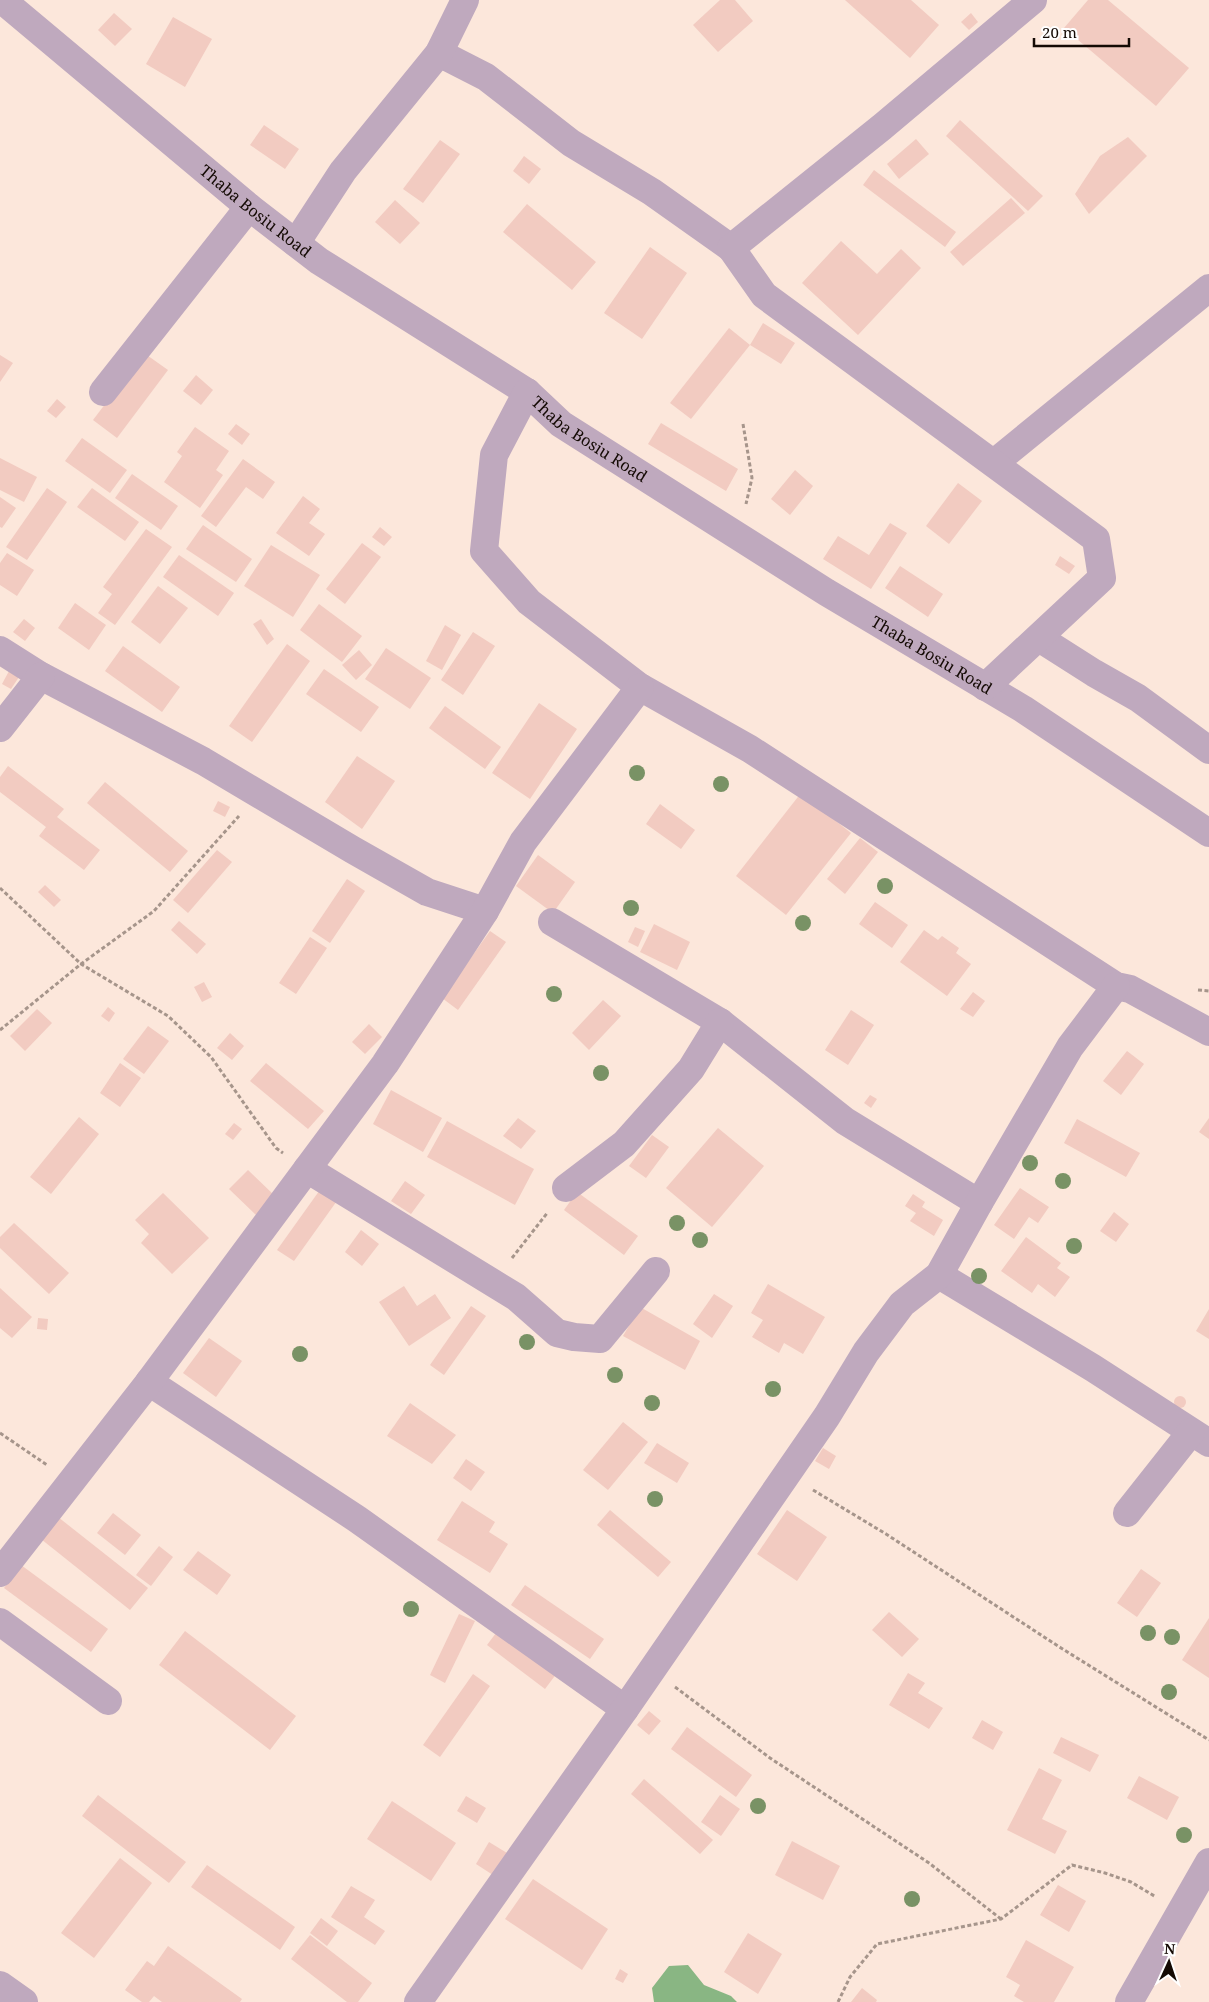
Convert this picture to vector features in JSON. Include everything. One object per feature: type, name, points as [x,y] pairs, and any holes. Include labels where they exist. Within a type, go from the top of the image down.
[{"type":"street","name":"Thaba Bosiu Road","points":[[2,0],[249,207],[319,261],[527,392],[562,424],[739,537],[1023,709],[1209,833]]},
{"type":"street","points":[[296,244],[343,171],[439,53],[466,0]]},
{"type":"street","points":[[731,248],[882,127],[1033,0]]},
{"type":"street","points":[[439,53],[486,77],[571,144],[652,192],[731,248],[764,295],[1096,539],[1102,578],[985,687]]},
{"type":"street","points":[[103,392],[249,207]]},
{"type":"street","points":[[994,463],[1209,288]]},
{"type":"street","points":[[527,392],[494,455],[484,551],[529,602],[640,687],[750,749],[1116,986],[1130,989],[1209,1032]]},
{"type":"street","points":[[1039,638],[1138,698],[1209,750]]},
{"type":"street","points":[[0,650],[40,676],[203,762],[427,892],[485,911]]},
{"type":"street","points":[[0,728],[40,676]]},
{"type":"street","points":[[0,1574],[149,1382],[385,1064],[485,911],[523,842],[640,687]]},
{"type":"street","points":[[552,922],[720,1022],[845,1121],[979,1203]]},
{"type":"street","points":[[418,2002],[652,1670],[827,1416],[866,1352],[902,1304],[939,1275],[1070,1047],[1116,986]]},
{"type":"street","points":[[566,1188],[624,1144],[691,1069],[720,1022]]},
{"type":"street","points":[[307,1169],[516,1297],[556,1332],[574,1337],[600,1338],[656,1271]]},
{"type":"street","points":[[939,1275],[1093,1368],[1200,1437],[1127,1513]]},
{"type":"street","points":[[149,1382],[357,1519],[625,1708]]},
{"type":"street","points":[[0,1622],[108,1701]]},
{"type":"street","points":[[1129,2002],[1209,1862]]},
{"type":"street","points":[[0,1985],[24,2002]]},
{"type":"path","points":[[739,537],[752,478],[743,424]]},
{"type":"path","points":[[0,1030],[81,964],[154,911],[258,795]]},
{"type":"path","points":[[0,888],[81,964],[168,1016],[211,1058],[276,1148],[307,1169]]},
{"type":"path","points":[[493,1283],[566,1188]]},
{"type":"path","points":[[0,1433],[71,1481]]},
{"type":"path","points":[[787,1474],[886,1534],[1061,1648],[1209,1740]]},
{"type":"path","points":[[652,1670],[770,1758],[929,1863],[1001,1919]]},
{"type":"path","points":[[838,2002],[850,1977],[877,1944],[1001,1919],[1072,1866],[1105,1873],[1131,1882],[1180,1912]]},
{"type":"green space","points":[[688,1965],[704,1985],[731,1996],[737,2002],[654,2002],[652,1988],[669,1966]]},
{"type":"building","points":[[720,0],[735,0],[753,21],[718,52],[693,25]]},
{"type":"building","points":[[845,0],[911,0],[939,25],[910,58]]},
{"type":"building","points":[[1088,0],[1108,0],[1189,68],[1156,106],[1064,28]]},
{"type":"building","points":[[114,13],[132,29],[115,46],[98,30]]},
{"type":"building","points":[[971,13],[978,22],[969,30],[961,22]]},
{"type":"building","points":[[173,17],[212,39],[185,87],[146,64]]},
{"type":"building","points":[[960,120],[1043,196],[1028,211],[946,136]]},
{"type":"building","points":[[264,125],[299,149],[285,169],[250,145]]},
{"type":"building","points":[[1128,137],[1147,156],[1089,214],[1075,194],[1100,156]]},
{"type":"building","points":[[916,139],[929,154],[899,179],[887,164]]},
{"type":"building","points":[[440,140],[460,154],[423,203],[403,189]]},
{"type":"building","points":[[524,156],[541,169],[529,184],[513,171]]},
{"type":"building","points":[[874,170],[956,232],[945,247],[863,185]]},
{"type":"building","points":[[1011,198],[1025,213],[963,266],[950,252]]},
{"type":"building","points":[[395,200],[420,223],[400,244],[375,222]]},
{"type":"building","points":[[527,204],[596,262],[572,290],[503,232]]},
{"type":"building","points":[[841,241],[877,274],[901,249],[921,268],[858,335],[802,283]]},
{"type":"building","points":[[650,247],[687,273],[642,339],[604,313]]},
{"type":"building","points":[[763,323],[795,343],[781,364],[750,345]]},
{"type":"building","points":[[729,328],[750,345],[691,419],[670,403]]},
{"type":"building","points":[[144,353],[168,370],[117,438],[93,420]]},
{"type":"building","points":[[0,355],[13,363],[0,382]]},
{"type":"building","points":[[196,375],[213,390],[201,405],[183,391]]},
{"type":"building","points":[[57,399],[66,407],[56,418],[47,411]]},
{"type":"building","points":[[661,423],[738,469],[726,491],[648,444]]},
{"type":"building","points":[[236,424],[250,434],[242,445],[228,434]]},
{"type":"building","points":[[195,427],[229,451],[216,470],[223,475],[200,508],[164,482],[182,456],[177,452]]},
{"type":"building","points":[[82,438],[127,470],[110,493],[65,461]]},
{"type":"building","points":[[0,458],[37,477],[24,502],[0,490]]},
{"type":"building","points":[[243,459],[275,482],[263,499],[246,487],[216,527],[201,516]]},
{"type":"building","points":[[795,470],[813,486],[790,515],[771,499]]},
{"type":"building","points":[[132,474],[178,506],[161,530],[115,498]]},
{"type":"building","points":[[958,483],[982,501],[949,544],[926,526]]},
{"type":"building","points":[[47,488],[67,502],[27,560],[6,547]]},
{"type":"building","points":[[92,488],[139,522],[125,541],[77,507]]},
{"type":"building","points":[[303,496],[320,509],[309,523],[325,534],[309,556],[276,533]]},
{"type":"building","points":[[0,497],[16,508],[2,528],[0,527]]},
{"type":"building","points":[[890,523],[907,533],[871,589],[823,559],[838,536],[869,555]]},
{"type":"building","points":[[203,525],[252,559],[236,582],[186,549]]},
{"type":"building","points":[[380,527],[392,537],[384,546],[372,537]]},
{"type":"building","points":[[146,529],[172,547],[115,625],[98,613],[112,594],[103,587]]},
{"type":"building","points":[[362,543],[381,557],[345,604],[326,589]]},
{"type":"building","points":[[271,545],[320,575],[293,617],[244,586]]},
{"type":"building","points":[[7,553],[34,570],[17,596],[0,585],[0,563]]},
{"type":"building","points":[[179,555],[234,593],[218,616],[163,577]]},
{"type":"building","points":[[1060,556],[1075,566],[1069,574],[1055,565]]},
{"type":"building","points":[[900,566],[943,594],[928,617],[885,588]]},
{"type":"building","points":[[158,586],[188,608],[160,644],[131,622]]},
{"type":"building","points":[[75,603],[106,625],[89,650],[58,628]]},
{"type":"building","points":[[319,604],[362,636],[342,662],[300,630]]},
{"type":"building","points":[[24,619],[35,628],[25,641],[13,632]]},
{"type":"building","points":[[261,619],[274,639],[267,645],[253,624]]},
{"type":"building","points":[[445,625],[461,635],[442,670],[426,661]]},
{"type":"building","points":[[473,632],[495,646],[463,695],[441,680]]},
{"type":"building","points":[[287,644],[310,661],[252,742],[229,726]]},
{"type":"building","points":[[123,646],[180,687],[162,712],[105,671]]},
{"type":"building","points":[[386,648],[431,678],[410,709],[365,679]]},
{"type":"building","points":[[359,650],[372,665],[356,680],[342,665]]},
{"type":"building","points":[[324,669],[379,707],[361,732],[306,694]]},
{"type":"building","points":[[9,671],[19,677],[11,689],[2,684]]},
{"type":"building","points":[[539,703],[577,729],[530,799],[492,773]]},
{"type":"building","points":[[445,706],[501,747],[485,769],[429,728]]},
{"type":"building","points":[[357,756],[395,781],[362,829],[325,802]]},
{"type":"building","points":[[8,766],[64,809],[57,817],[100,850],[84,870],[39,836],[46,827],[0,792],[0,777]]},
{"type":"building","points":[[105,782],[188,851],[170,872],[87,803]]},
{"type":"building","points":[[801,793],[851,833],[786,915],[736,876]]},
{"type":"building","points":[[218,801],[230,807],[225,817],[213,811]]},
{"type":"building","points":[[660,804],[695,830],[681,849],[646,824]]},
{"type":"building","points":[[860,838],[878,852],[845,894],[827,879]]},
{"type":"building","points":[[217,850],[232,862],[188,913],[173,900]]},
{"type":"building","points":[[538,855],[575,882],[553,913],[516,886]]},
{"type":"building","points":[[347,879],[365,891],[330,943],[312,931]]},
{"type":"building","points":[[45,885],[61,900],[54,907],[38,892]]},
{"type":"building","points":[[875,902],[908,925],[892,948],[859,924]]},
{"type":"building","points":[[179,921],[206,944],[197,954],[171,930]]},
{"type":"building","points":[[654,924],[690,942],[677,970],[640,952]]},
{"type":"building","points":[[635,927],[645,931],[638,947],[628,942]]},
{"type":"building","points":[[924,930],[938,940],[942,936],[959,948],[956,953],[971,964],[947,996],[900,962]]},
{"type":"building","points":[[490,931],[506,942],[458,1010],[442,998]]},
{"type":"building","points":[[310,937],[327,948],[296,994],[279,983]]},
{"type":"building","points":[[204,982],[212,997],[202,1002],[194,987]]},
{"type":"building","points":[[973,992],[985,1001],[973,1017],[960,1009]]},
{"type":"building","points":[[603,1000],[621,1016],[589,1050],[572,1033]]},
{"type":"building","points":[[108,1007],[115,1013],[109,1022],[101,1016]]},
{"type":"building","points":[[37,1009],[52,1023],[25,1051],[10,1036]]},
{"type":"building","points":[[851,1010],[874,1025],[848,1065],[825,1050]]},
{"type":"building","points":[[369,1024],[382,1037],[365,1054],[352,1042]]},
{"type":"building","points":[[148,1026],[169,1041],[144,1074],[123,1059]]},
{"type":"building","points":[[230,1033],[244,1046],[232,1060],[217,1048]]},
{"type":"building","points":[[1127,1051],[1144,1064],[1121,1095],[1103,1081]]},
{"type":"building","points":[[120,1063],[141,1078],[120,1107],[100,1093]]},
{"type":"building","points":[[266,1063],[324,1111],[308,1129],[250,1081]]},
{"type":"building","points":[[391,1090],[442,1118],[423,1152],[373,1124]]},
{"type":"building","points":[[870,1095],[877,1099],[871,1108],[864,1103]]},
{"type":"building","points":[[79,1117],[99,1134],[51,1194],[30,1177]]},
{"type":"building","points":[[518,1118],[536,1131],[521,1149],[503,1136]]},
{"type":"building","points":[[1209,1118],[1209,1139],[1199,1132]]},
{"type":"building","points":[[1077,1119],[1140,1153],[1126,1177],[1064,1143]]},
{"type":"building","points":[[447,1121],[534,1169],[515,1205],[427,1157]]},
{"type":"building","points":[[234,1123],[242,1129],[233,1140],[225,1134]]},
{"type":"building","points":[[718,1128],[764,1166],[712,1227],[666,1188]]},
{"type":"building","points":[[652,1135],[669,1147],[646,1178],[629,1166]]},
{"type":"building","points":[[248,1170],[275,1196],[256,1215],[229,1189]]},
{"type":"building","points":[[405,1181],[425,1195],[411,1214],[391,1201]]},
{"type":"building","points":[[322,1187],[339,1198],[294,1261],[277,1250]]},
{"type":"building","points":[[1020,1188],[1049,1207],[1038,1223],[1029,1217],[1014,1239],[994,1225]]},
{"type":"building","points":[[577,1192],[638,1236],[624,1255],[564,1210]]},
{"type":"building","points":[[163,1193],[209,1238],[172,1274],[141,1243],[149,1234],[135,1220]]},
{"type":"building","points":[[913,1194],[925,1202],[922,1207],[943,1220],[934,1236],[910,1221],[916,1213],[905,1206]]},
{"type":"building","points":[[1114,1212],[1129,1224],[1116,1242],[1100,1231]]},
{"type":"building","points":[[14,1223],[69,1273],[49,1294],[0,1248],[0,1237]]},
{"type":"building","points":[[361,1230],[379,1244],[362,1266],[345,1252]]},
{"type":"building","points":[[1026,1237],[1061,1263],[1057,1268],[1070,1277],[1055,1297],[1038,1284],[1032,1293],[1001,1271]]},
{"type":"building","points":[[768,1284],[825,1317],[803,1354],[784,1343],[779,1353],[752,1337],[763,1320],[751,1313]]},
{"type":"building","points":[[404,1286],[417,1306],[435,1294],[451,1318],[409,1346],[379,1302]]},
{"type":"building","points":[[0,1288],[32,1317],[12,1338],[0,1328]]},
{"type":"building","points":[[714,1294],[733,1306],[712,1338],[693,1324]]},
{"type":"building","points":[[471,1306],[486,1316],[444,1375],[430,1365]]},
{"type":"building","points":[[640,1307],[700,1341],[685,1370],[623,1336]]},
{"type":"building","points":[[1209,1309],[1209,1339],[1196,1331]]},
{"type":"building","points":[[38,1318],[48,1319],[47,1330],[37,1329]]},
{"type":"building","points":[[209,1338],[242,1361],[216,1397],[183,1373]]},
{"type":"building","points":[[1178,1396],[1182,1396],[1186,1402],[1182,1408],[1178,1408],[1174,1404],[1174,1400]]},
{"type":"building","points":[[410,1403],[456,1435],[432,1464],[387,1436]]},
{"type":"building","points":[[623,1422],[648,1442],[608,1490],[583,1470]]},
{"type":"building","points":[[657,1443],[689,1463],[677,1483],[644,1463]]},
{"type":"building","points":[[823,1448],[836,1456],[829,1469],[815,1461]]},
{"type":"building","points":[[466,1459],[485,1472],[471,1491],[453,1478]]},
{"type":"building","points":[[462,1501],[495,1522],[489,1532],[508,1544],[490,1573],[437,1540]]},
{"type":"building","points":[[610,1510],[671,1562],[658,1577],[597,1525]]},
{"type":"building","points":[[787,1510],[827,1537],[797,1581],[757,1554]]},
{"type":"building","points":[[113,1513],[141,1535],[125,1555],[97,1533]]},
{"type":"building","points":[[58,1517],[148,1588],[130,1610],[41,1539]]},
{"type":"building","points":[[159,1546],[173,1557],[151,1586],[136,1575]]},
{"type":"building","points":[[198,1551],[231,1575],[217,1595],[183,1570]]},
{"type":"building","points":[[21,1565],[108,1629],[91,1652],[4,1588]]},
{"type":"building","points":[[1141,1569],[1161,1583],[1137,1617],[1117,1603]]},
{"type":"building","points":[[525,1585],[604,1639],[590,1659],[511,1605]]},
{"type":"building","points":[[889,1612],[919,1639],[902,1657],[872,1630]]},
{"type":"building","points":[[459,1614],[475,1621],[445,1683],[430,1675]]},
{"type":"building","points":[[1209,1618],[1209,1678],[1182,1660]]},
{"type":"building","points":[[499,1629],[557,1673],[545,1689],[487,1645]]},
{"type":"building","points":[[185,1631],[296,1716],[270,1750],[159,1665]]},
{"type":"building","points":[[908,1673],[925,1683],[918,1693],[943,1708],[929,1729],[889,1705]]},
{"type":"building","points":[[473,1674],[490,1686],[440,1757],[423,1745]]},
{"type":"building","points":[[649,1711],[661,1721],[649,1735],[637,1725]]},
{"type":"building","points":[[982,1720],[1003,1732],[993,1750],[972,1738]]},
{"type":"building","points":[[687,1727],[752,1775],[736,1797],[671,1749]]},
{"type":"building","points":[[1061,1737],[1099,1755],[1090,1772],[1053,1753]]},
{"type":"building","points":[[1039,1768],[1062,1780],[1042,1819],[1067,1831],[1055,1854],[1007,1830]]},
{"type":"building","points":[[1139,1776],[1179,1797],[1167,1820],[1127,1798]]},
{"type":"building","points":[[644,1779],[713,1840],[700,1854],[631,1794]]},
{"type":"building","points":[[98,1795],[186,1862],[169,1883],[82,1816]]},
{"type":"building","points":[[720,1795],[740,1809],[721,1836],[701,1822]]},
{"type":"building","points":[[466,1796],[486,1808],[477,1823],[457,1811]]},
{"type":"building","points":[[392,1801],[456,1843],[431,1881],[367,1839]]},
{"type":"building","points":[[792,1841],[840,1866],[823,1900],[775,1875]]},
{"type":"building","points":[[489,1842],[507,1853],[493,1875],[476,1864]]},
{"type":"building","points":[[120,1858],[152,1883],[94,1958],[61,1933]]},
{"type":"building","points":[[207,1865],[295,1927],[280,1950],[191,1887]]},
{"type":"building","points":[[533,1879],[608,1929],[582,1970],[505,1919]]},
{"type":"building","points":[[1058,1885],[1086,1901],[1069,1932],[1040,1915]]},
{"type":"building","points":[[351,1886],[375,1900],[364,1917],[385,1931],[375,1945],[331,1917]]},
{"type":"building","points":[[321,1918],[338,1931],[327,1946],[310,1933]]},
{"type":"building","points":[[748,1933],[782,1954],[758,1994],[724,1972]]},
{"type":"building","points":[[310,1935],[372,1983],[358,2002],[347,2002],[291,1959]]},
{"type":"building","points":[[1026,1940],[1074,1967],[1054,2002],[1024,2002],[1014,1996],[1020,1985],[1006,1977]]},
{"type":"building","points":[[168,1946],[242,1999],[240,2002],[162,2002],[154,1996],[149,2002],[142,2002],[125,1990],[147,1961],[154,1966]]},
{"type":"building","points":[[620,1969],[628,1974],[623,1983],[615,1979]]},
{"type":"building","points":[[862,1988],[877,2000],[876,2002],[851,2002]]}]
